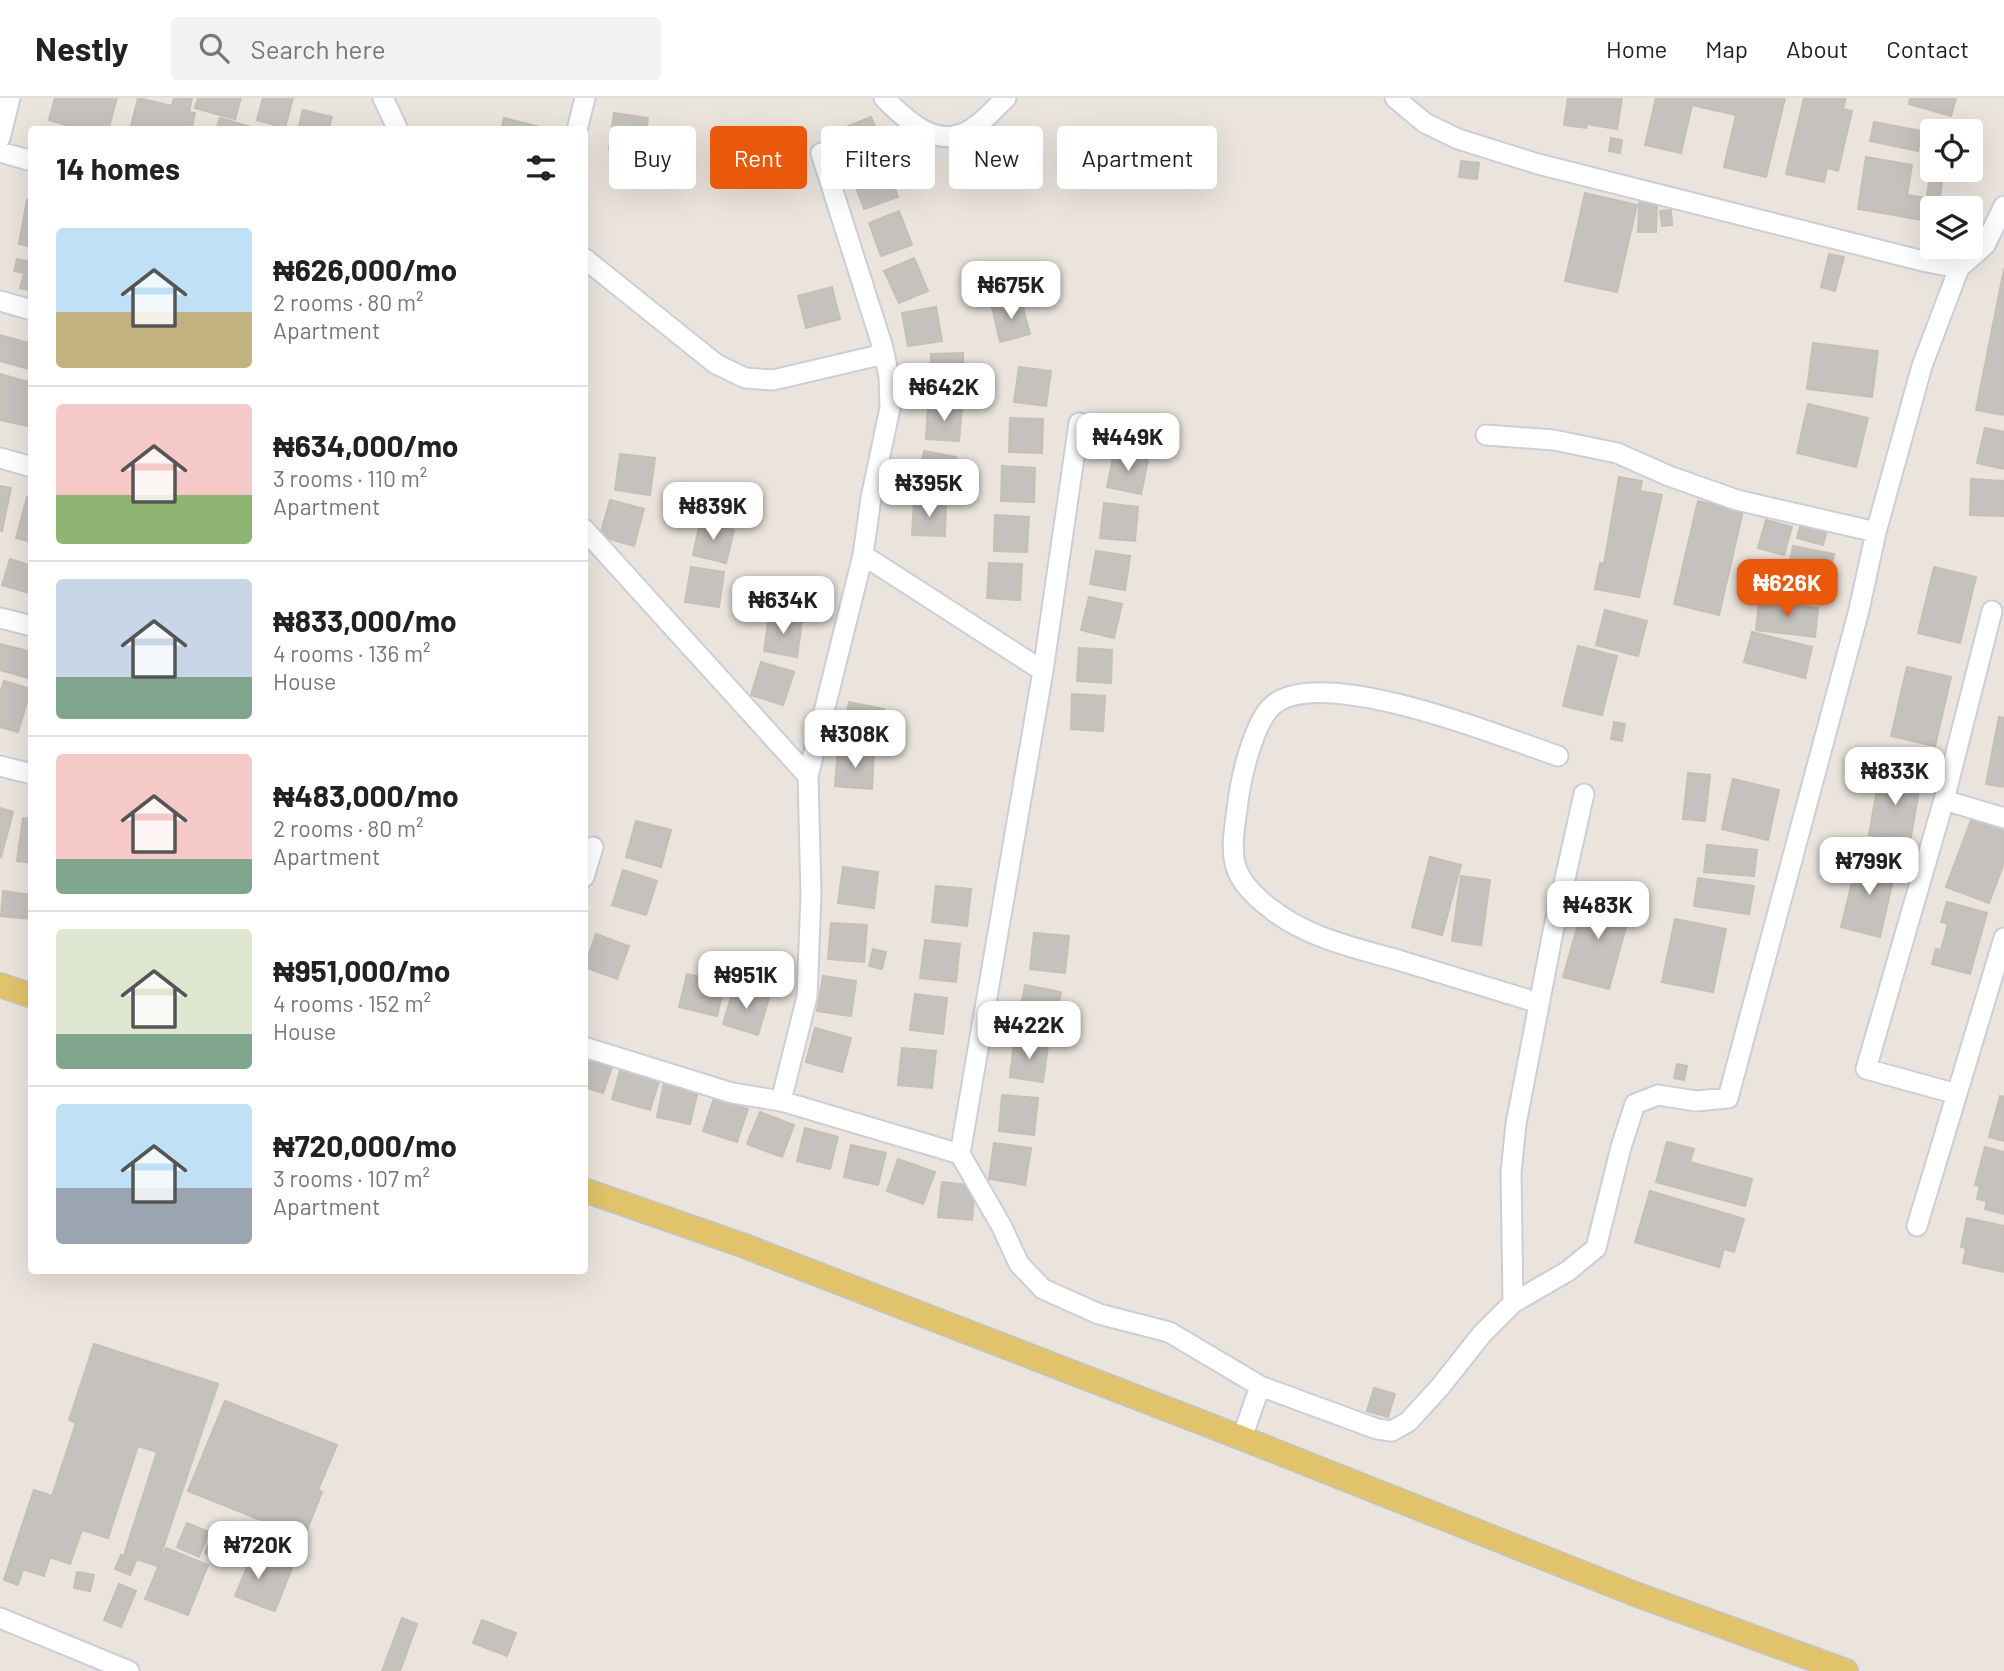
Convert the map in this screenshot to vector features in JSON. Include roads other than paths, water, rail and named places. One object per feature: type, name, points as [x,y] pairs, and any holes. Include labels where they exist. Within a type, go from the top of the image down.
[{"type":"main road","points":[[0,985],[28,995]]},
{"type":"main road","points":[[588,1191],[742,1245],[1242,1438],[1635,1594],[1846,1671]]},
{"type":"street","points":[[0,138],[10,98]]},
{"type":"street","points":[[383,98],[396,126]]},
{"type":"street","points":[[578,126],[585,98]]},
{"type":"street","points":[[884,98],[923,132],[939,136],[957,135],[972,129],[1006,98]]},
{"type":"street","points":[[1395,98],[1425,123],[1458,139],[1538,164],[1959,268]]},
{"type":"street","points":[[0,152],[28,160]]},
{"type":"street","points":[[781,1101],[807,998],[811,895],[808,776],[863,555],[871,498],[890,408],[889,377],[884,354],[832,189]]},
{"type":"street","points":[[1079,423],[1043,671],[960,1154],[1002,1227],[1019,1264],[1043,1289],[1099,1314],[1169,1332],[1260,1386],[1377,1429],[1392,1431],[1408,1422],[1513,1303],[1568,1270],[1597,1248],[1621,1147],[1635,1104],[1658,1095],[1696,1101],[1728,1098],[1860,610],[1876,532],[1922,366],[1959,268],[1984,245],[2004,206]]},
{"type":"street","points":[[588,261],[716,364],[745,378],[774,380],[884,354]]},
{"type":"street","points":[[0,301],[28,309]]},
{"type":"street","points":[[1486,435],[1554,440],[1616,453],[1737,500],[1876,532]]},
{"type":"street","points":[[0,458],[28,466]]},
{"type":"street","points":[[588,533],[808,776]]},
{"type":"street","points":[[863,555],[1043,671]]},
{"type":"street","points":[[1957,1094],[1866,1069],[1944,800],[1992,611]]},
{"type":"street","points":[[0,618],[28,625]]},
{"type":"street","points":[[1539,1003],[1346,945],[1306,930],[1271,910],[1240,879],[1231,850],[1239,793],[1258,727],[1271,706],[1294,695],[1336,693],[1371,696],[1413,707],[1558,756]]},
{"type":"street","points":[[0,766],[28,773]]},
{"type":"street","points":[[1513,1303],[1511,1172],[1516,1124],[1584,794]]},
{"type":"street","points":[[1944,800],[2004,818]]},
{"type":"street","points":[[588,864],[593,847]]},
{"type":"street","points":[[1917,1226],[2004,938]]},
{"type":"street","points":[[588,1048],[732,1093],[781,1101],[960,1154]]},
{"type":"street","points":[[1242,1438],[1260,1386]]},
{"type":"street","points":[[0,1618],[129,1671]]}]
